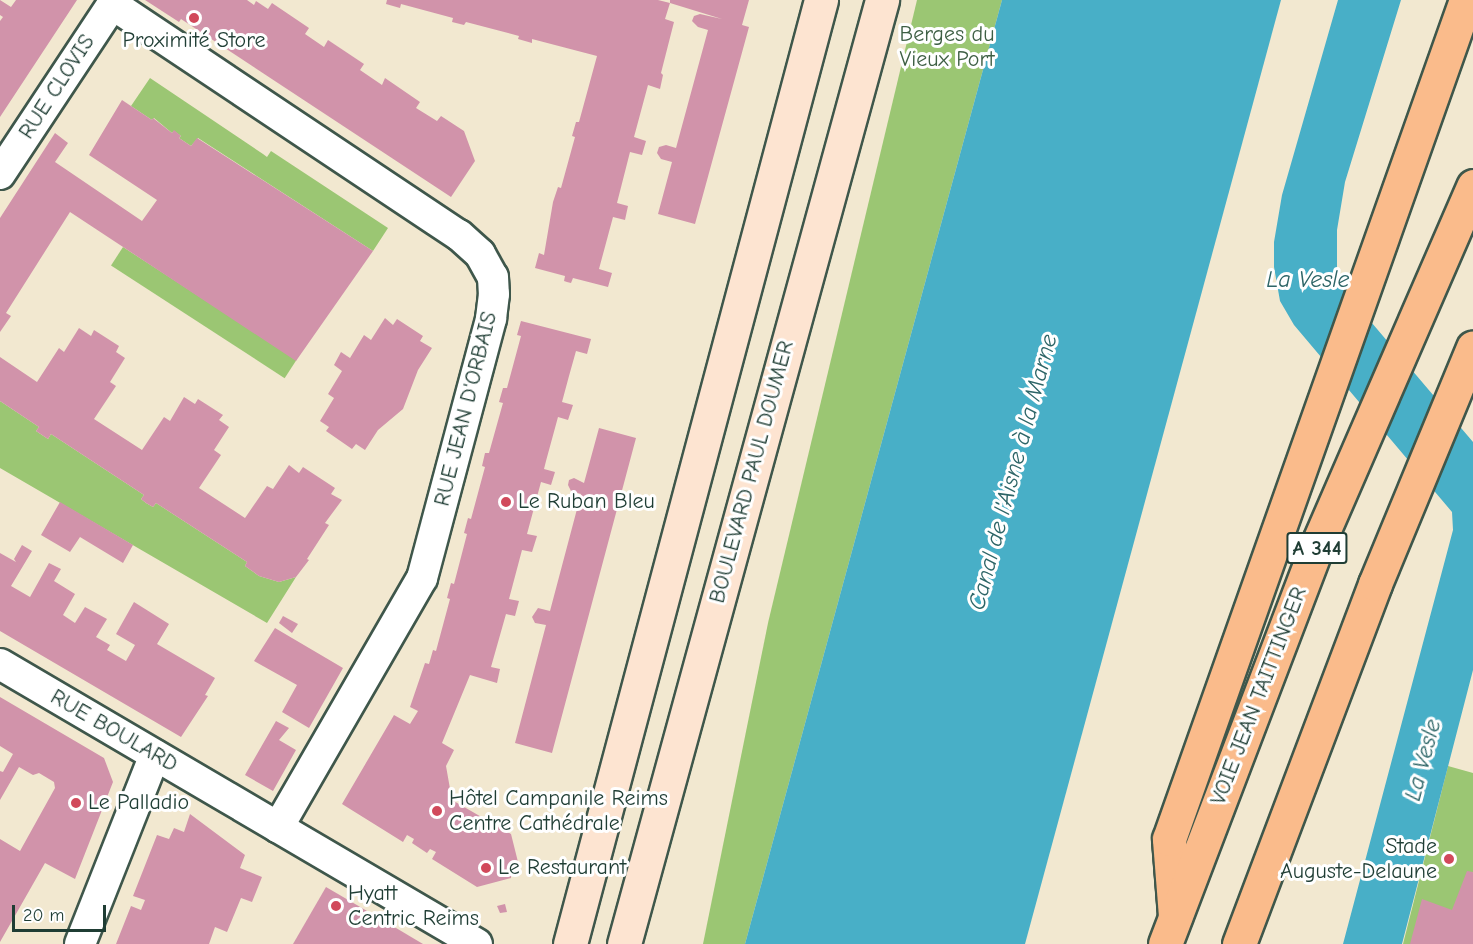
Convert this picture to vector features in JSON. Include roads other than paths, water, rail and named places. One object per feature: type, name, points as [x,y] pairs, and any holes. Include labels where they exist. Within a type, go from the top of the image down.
[{"type":"highway","points":[[1170,930],[1169,839],[1467,0]]},
{"type":"highway","name":"VOIE JEAN TAITTINGER","points":[[1170,930],[1319,541],[1473,186]]},
{"type":"highway","name":"A 344","points":[[1239,944],[1375,584],[1473,347]]},
{"type":"main road","points":[[570,944],[821,0]]},
{"type":"main road","name":"BOULEVARD PAUL DOUMER","points":[[624,944],[882,0]]},
{"type":"street","name":"RUE CLOVIS","points":[[0,174],[113,2]]},
{"type":"street","name":"RUE JEAN D'ORBAIS","points":[[113,2],[459,235],[480,254],[493,277],[494,294],[491,319],[422,578],[278,827]]},
{"type":"street","name":"RUE BOULARD","points":[[0,664],[477,944]]},
{"type":"street","points":[[80,944],[155,755]]},
{"type":"water","name":"Canal de l'Aisne à la Marne","points":[[1002,0],[1281,0],[1025,944],[745,944]]},
{"type":"water","name":"La Vesle","points":[[1338,0],[1401,0],[1345,182],[1337,230],[1337,267],[1349,296],[1473,442],[1473,670],[1402,944],[1343,944],[1453,530],[1452,512],[1294,325],[1280,301],[1274,267],[1274,242],[1282,195]]},
{"type":"place","name":"Proximité Store","points":[[194,18]]},
{"type":"place","name":"Le Ruban Bleu","points":[[506,502]]},
{"type":"place","name":"Le Palladio","points":[[76,803]]},
{"type":"place","name":"Hôtel Campanile Reims Centre Cathédrale","points":[[437,811]]},
{"type":"place","name":"Stade Auguste-Delaune","points":[[1449,859]]},
{"type":"place","name":"Le Restaurant","points":[[486,868]]},
{"type":"place","name":"Hyatt Centric Reims","points":[[336,906]]},
{"type":"park label","name":"Berges du Vieux Port","points":[[947,46]]}]
